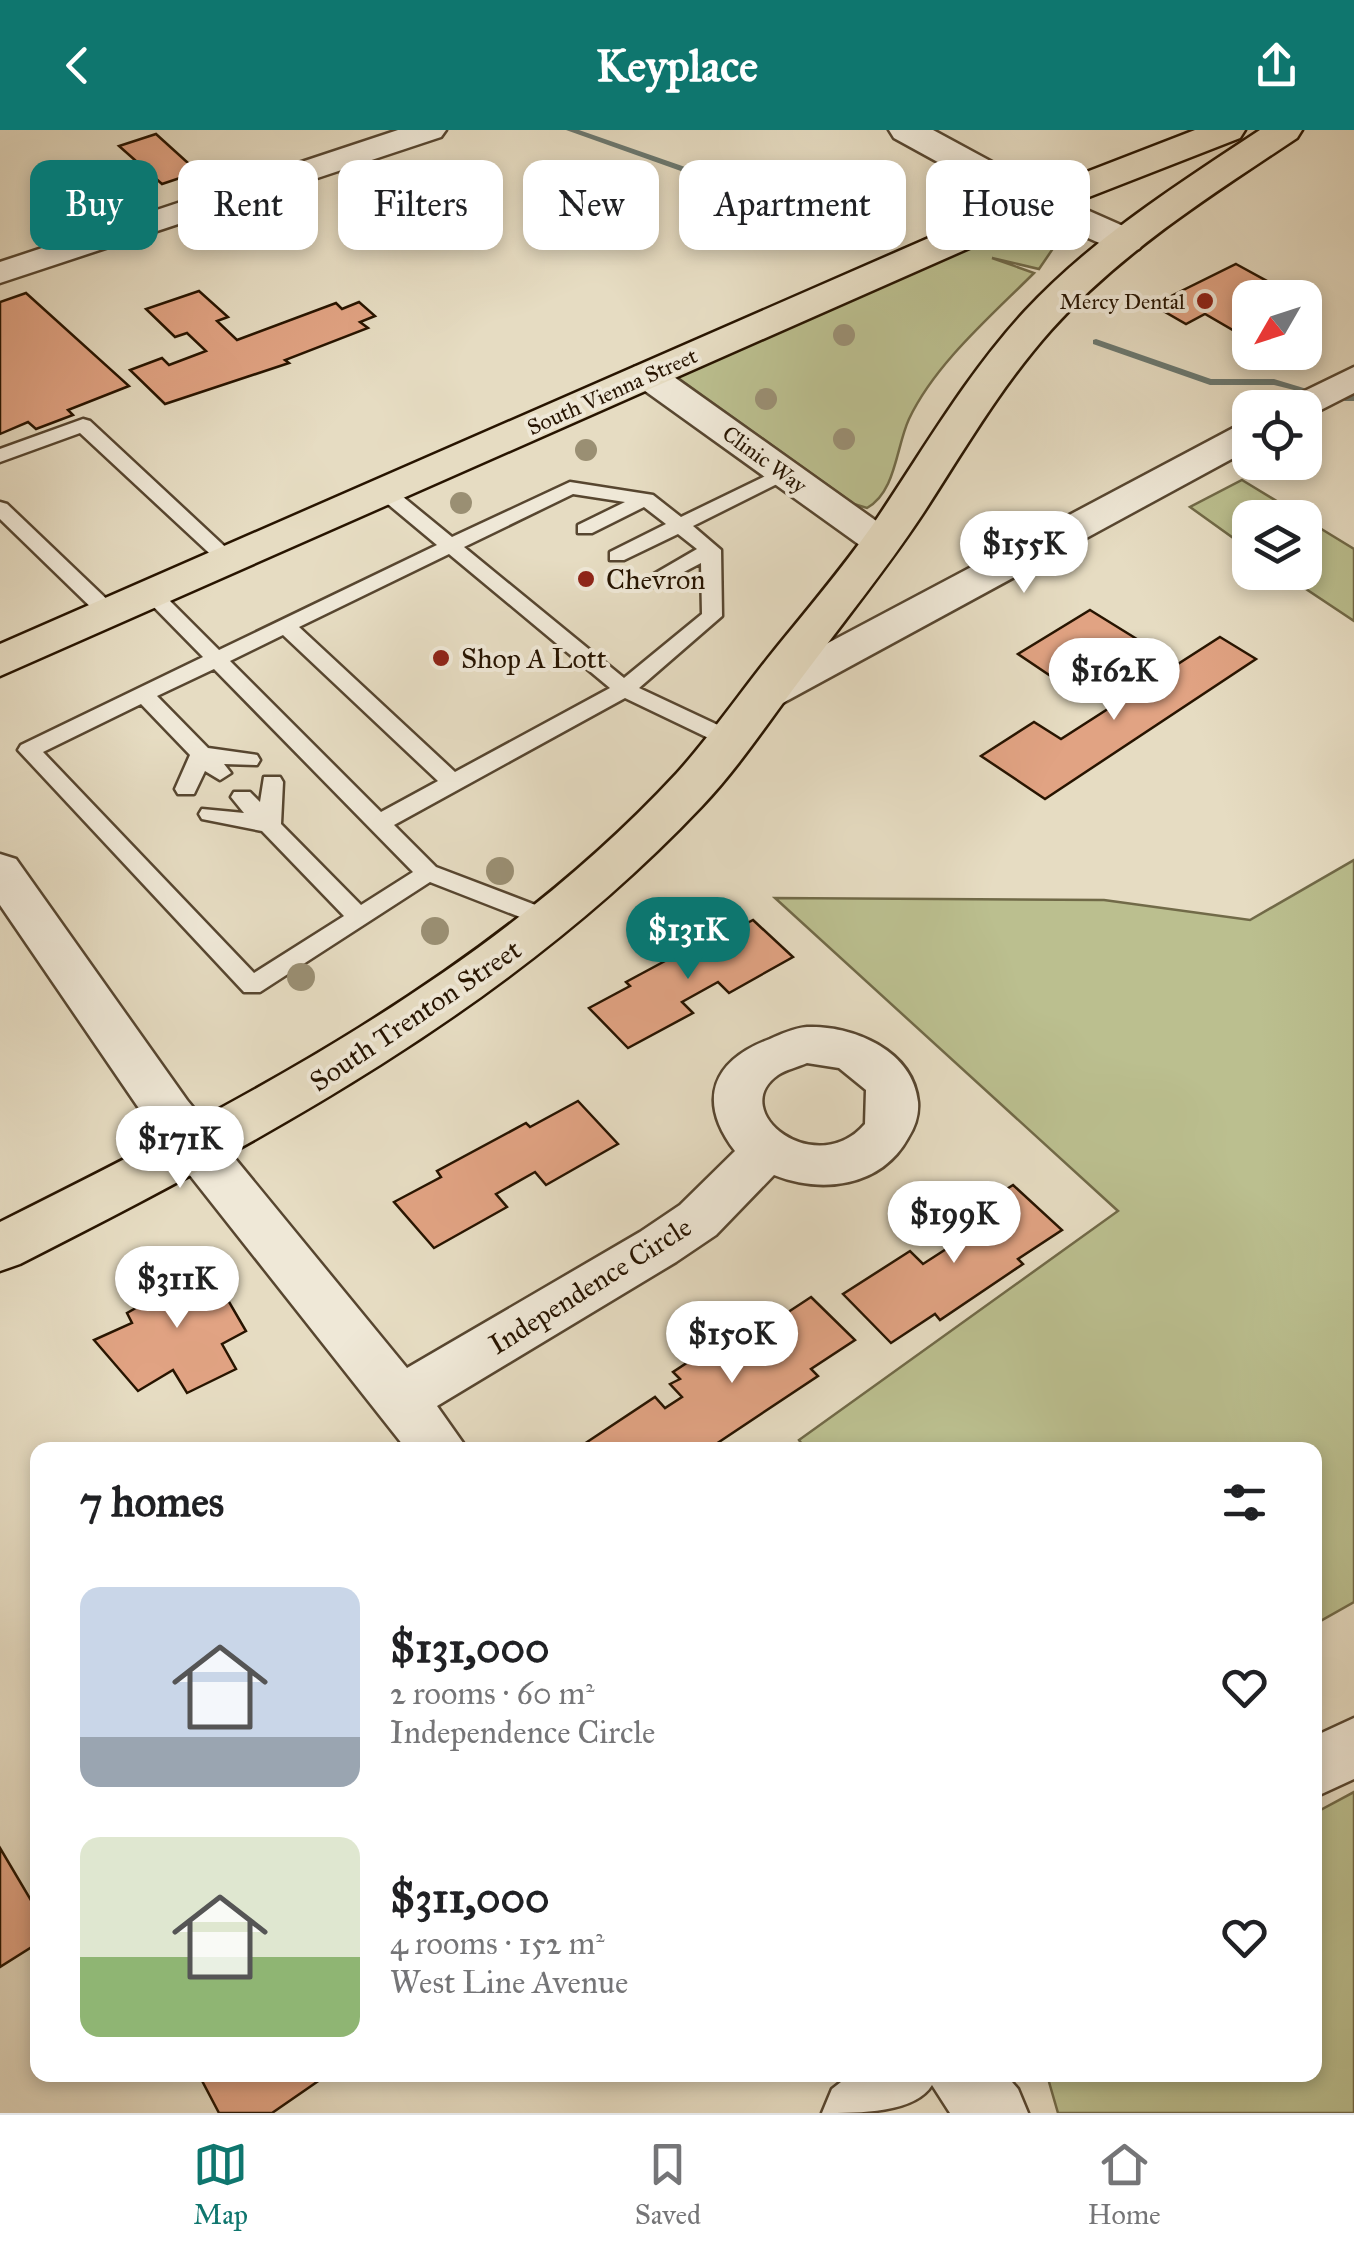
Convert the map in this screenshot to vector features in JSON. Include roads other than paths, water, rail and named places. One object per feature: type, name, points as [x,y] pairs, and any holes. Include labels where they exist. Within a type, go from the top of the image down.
[{"type":"highway","name":"South Vienna Street","points":[[1090,183],[1227,130]]},
{"type":"highway","name":"South Trenton Street","points":[[0,1248],[197,1149],[322,1079],[427,1012],[604,876],[688,792],[882,543],[967,409],[1060,297],[1126,241],[1284,130]]},
{"type":"highway","name":"South Vienna Street","points":[[0,661],[931,250]]},
{"type":"street","points":[[316,130],[357,154]]},
{"type":"street","points":[[0,273],[430,130]]},
{"type":"street","points":[[907,130],[962,160]]},
{"type":"street","points":[[1090,225],[1126,241]]},
{"type":"street","name":"Clinic Way","points":[[648,375],[882,543]]},
{"type":"street","points":[[1322,396],[1354,378]]},
{"type":"street","name":"South Trenton Street","points":[[764,695],[1232,444]]},
{"type":"street","points":[[0,870],[197,1149],[433,1442]]},
{"type":"street","name":"Independence Circle","points":[[398,1400],[698,1220],[766,1151]]},
{"type":"street","points":[[1322,1764],[1354,1747]]},
{"type":"street","points":[[856,2113],[894,2082]]},
{"type":"street","points":[[968,2082],[994,2113]]},
{"type":"lane","points":[[0,456],[83,425],[228,560]]},
{"type":"lane","points":[[617,556],[784,473]]},
{"type":"lane","points":[[378,824],[624,690],[712,616],[711,550],[646,498],[570,488],[29,750],[252,986],[428,873]]},
{"type":"lane","points":[[384,491],[624,690],[729,739]]},
{"type":"lane","points":[[585,529],[646,498]]},
{"type":"lane","points":[[0,508],[108,613]]},
{"type":"lane","points":[[652,581],[711,550]]},
{"type":"lane","points":[[486,577],[508,567]]},
{"type":"lane","points":[[520,602],[542,592]]},
{"type":"lane","points":[[152,594],[213,660],[428,873],[551,920]]},
{"type":"lane","points":[[554,631],[574,620]]},
{"type":"lane","points":[[285,626],[453,783]]},
{"type":"lane","points":[[144,694],[220,774]]},
{"type":"lane","points":[[201,754],[249,760]]},
{"type":"lane","points":[[186,789],[201,754]]},
{"type":"lane","points":[[270,825],[272,782]]},
{"type":"lane","points":[[242,797],[360,918]]},
{"type":"lane","points":[[210,814],[270,825]]},
{"type":"waterway","points":[[570,130],[679,168]]},
{"type":"waterway","points":[[1096,342],[1210,382],[1274,382],[1302,389]]},
{"type":"waterway","points":[[1345,398],[1354,398]]},
{"type":"place","name":"Mercy Dental","points":[[1205,301]]},
{"type":"place","name":"Chevron","points":[[586,579]]},
{"type":"place","name":"Shop A Lott","points":[[441,658]]}]
